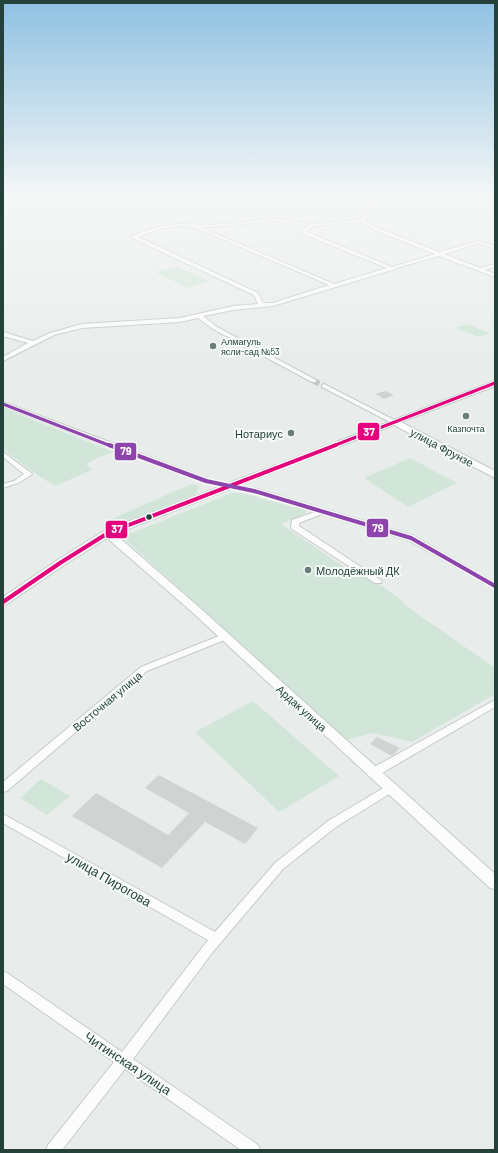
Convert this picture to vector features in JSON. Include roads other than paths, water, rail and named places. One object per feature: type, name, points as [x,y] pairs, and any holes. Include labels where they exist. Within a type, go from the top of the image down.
[{"type":"main road","points":[[3,602],[60,563],[108,533],[495,383]]},
{"type":"main road","name":"улица Фрунзе","points":[[394,422],[495,475]]},
{"type":"main road","name":"Ардак улица","points":[[108,533],[495,883]]},
{"type":"street","points":[[164,251],[256,294],[261,305]]},
{"type":"street","points":[[251,251],[335,286]]},
{"type":"street","points":[[350,251],[394,268]]},
{"type":"street","points":[[432,251],[495,276]]},
{"type":"street","points":[[3,359],[52,334],[82,326],[180,320],[233,308],[273,304],[450,251]]},
{"type":"street","points":[[480,270],[495,265]]},
{"type":"street","points":[[199,316],[215,328],[314,381]]},
{"type":"street","points":[[3,334],[33,343]]},
{"type":"street","name":"улица Фрунзе","points":[[324,386],[394,422]]},
{"type":"street","points":[[3,404],[206,482],[232,486],[411,538],[495,586]]},
{"type":"street","points":[[3,454],[30,474],[16,482],[3,486]]},
{"type":"street","points":[[320,512],[295,522],[295,527],[378,581]]},
{"type":"street","name":"Восточная улица","points":[[3,788],[144,669],[224,637]]},
{"type":"street","points":[[373,773],[495,703]]},
{"type":"street","points":[[53,1150],[216,939],[279,866],[332,824],[390,788]]},
{"type":"street","name":"улица Пирогова","points":[[3,818],[216,939]]},
{"type":"street","name":"Читинская улица","points":[[3,977],[252,1150]]},
{"type":"tunnel","points":[[314,381],[324,386]]},
{"type":"place","name":"Алмагуль ясли-сад №53","points":[[213,346]]},
{"type":"place","name":"Казпочта","points":[[466,416]]},
{"type":"place","name":"Нотариус","points":[[291,433]]},
{"type":"place","name":"Молодёжный ДК","points":[[308,570]]}]
